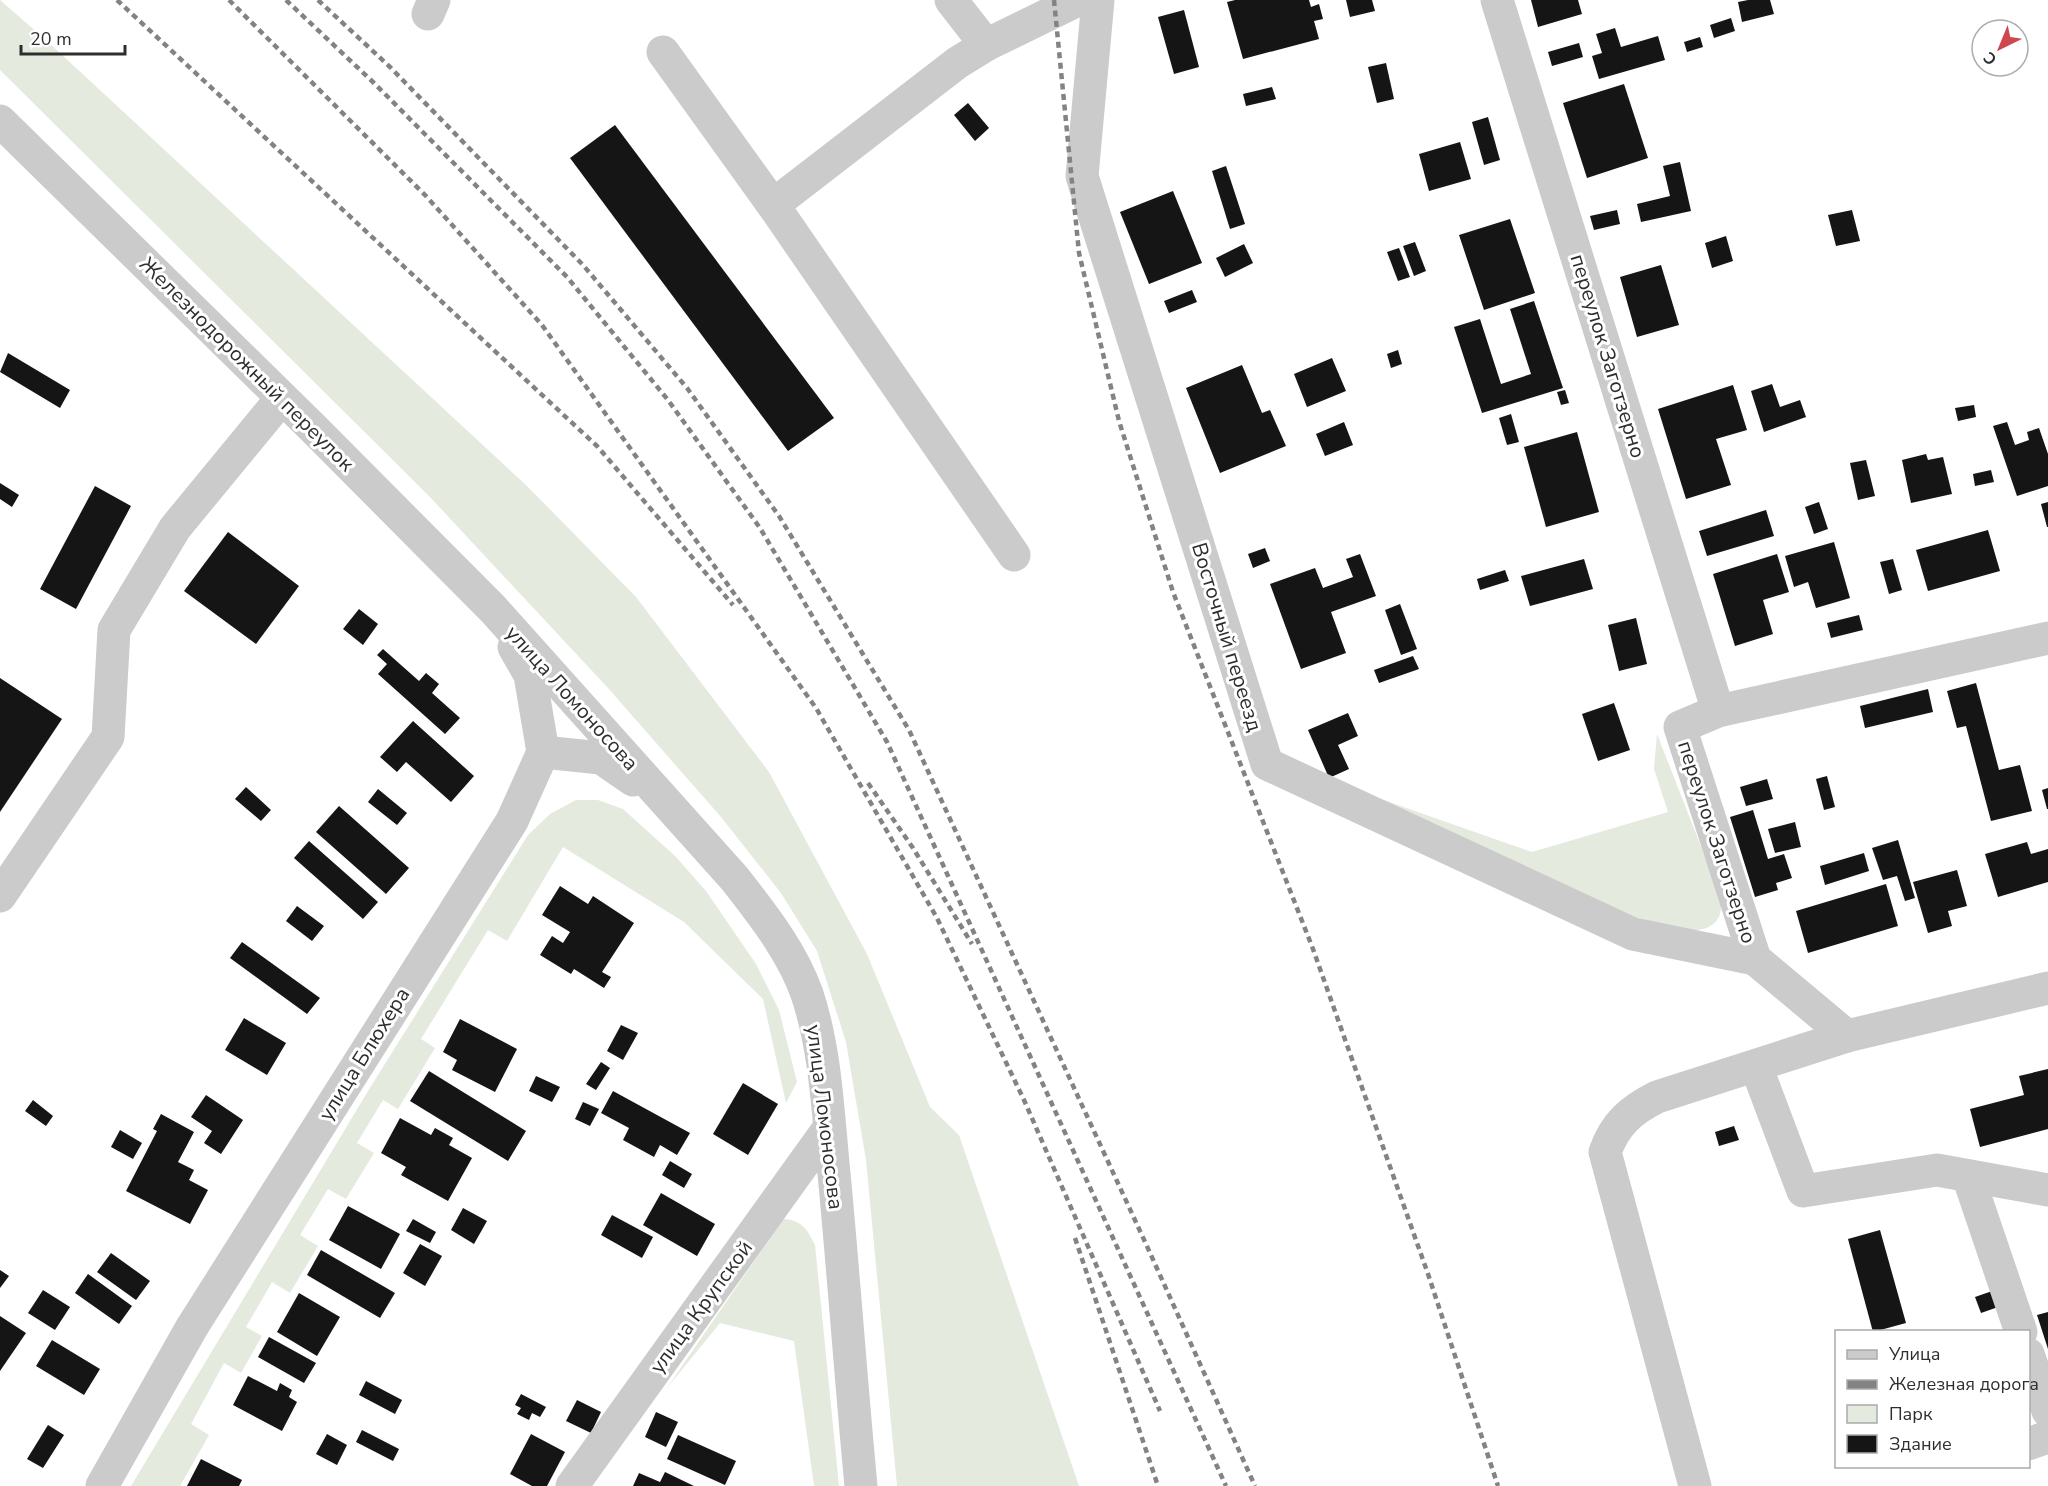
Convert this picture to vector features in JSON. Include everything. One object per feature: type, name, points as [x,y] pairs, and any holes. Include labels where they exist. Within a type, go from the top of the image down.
[{"type":"street","points":[[951,0],[986,45]]},
{"type":"street","points":[[773,205],[957,63],[986,45],[1078,0]]},
{"type":"street","name":"Восточный переезд","points":[[1098,0],[1082,176],[1268,764],[1633,934],[1755,959]]},
{"type":"street","name":"переулок Заготзерно","points":[[1497,0],[1718,711]]},
{"type":"street","points":[[663,52],[773,205],[1014,555]]},
{"type":"street","name":"Железнодорожный переулок","points":[[0,121],[493,609]]},
{"type":"street","points":[[0,896],[108,736],[114,630],[175,528],[282,398]]},
{"type":"street","points":[[493,609],[530,675],[543,752],[601,758],[666,802]]},
{"type":"street","name":"улица Ломоносова","points":[[493,609],[742,888],[764,915],[787,953],[806,993],[817,1033],[829,1128],[861,1486]]},
{"type":"street","name":"переулок Заготзерно","points":[[1847,1036],[1755,959],[1680,727],[1718,711],[2048,638]]},
{"type":"street","name":"улица Блюхера","points":[[102,1486],[192,1327],[512,821],[543,752]]},
{"type":"street","points":[[1695,1486],[1605,1152],[1612,1134],[1636,1107],[1657,1097],[1847,1036],[2048,987]]},
{"type":"street","points":[[1756,1066],[1803,1191],[1937,1170],[2048,1190]]},
{"type":"street","name":"улица Крупской","points":[[572,1486],[829,1128]]},
{"type":"street","points":[[1968,1176],[2020,1330]]},
{"type":"street","points":[[2030,1360],[2048,1411]]},
{"type":"street","points":[[2030,1443],[2048,1437]]},
{"type":"green space","points":[[0,0],[527,486],[636,597],[769,772],[867,954],[930,1107],[959,1135],[1079,1486],[897,1486],[866,1160],[846,1042],[817,951],[781,893],[721,817],[608,688],[429,496],[0,70]]},
{"type":"green space","points":[[1657,734],[1720,897],[1721,907],[1718,919],[1703,929],[1682,930],[1654,925],[1321,778],[1532,852],[1668,812],[1654,769]]},
{"type":"green space","points":[[576,800],[598,800],[623,809],[675,856],[706,891],[756,964],[779,1010],[797,1082],[786,1103],[763,999],[684,922],[563,847],[507,941],[488,930],[421,1039],[435,1048],[398,1109],[383,1100],[357,1143],[374,1153],[346,1199],[328,1189],[300,1235],[318,1246],[290,1293],[272,1282],[246,1327],[262,1336],[241,1373],[224,1363],[191,1424],[209,1435],[180,1486],[131,1486],[368,1091],[528,835],[550,814]]},
{"type":"green space","points":[[783,1219],[795,1221],[803,1226],[815,1245],[839,1486],[814,1486],[794,1341],[720,1323],[667,1388]]},
{"type":"building","points":[[1235,0],[1309,0],[1311,7],[1319,4],[1323,19],[1314,21],[1319,39],[1243,59],[1227,2]]},
{"type":"building","points":[[1346,0],[1372,0],[1375,11],[1350,17]]},
{"type":"building","points":[[1531,0],[1578,0],[1582,14],[1538,27]]},
{"type":"building","points":[[1770,0],[1774,14],[1742,22],[1738,2]]},
{"type":"building","points":[[1184,10],[1199,67],[1174,74],[1158,17]]},
{"type":"building","points":[[1731,18],[1735,31],[1714,38],[1710,25]]},
{"type":"building","points":[[1615,28],[1621,47],[1658,36],[1665,60],[1599,79],[1592,56],[1602,53],[1596,34]]},
{"type":"building","points":[[1700,37],[1703,47],[1687,52],[1684,42]]},
{"type":"building","points":[[1579,43],[1583,57],[1552,66],[1548,52]]},
{"type":"building","points":[[1386,63],[1394,99],[1377,103],[1368,67]]},
{"type":"building","points":[[1624,84],[1648,158],[1587,178],[1563,103]]},
{"type":"building","points":[[1272,87],[1276,99],[1246,106],[1243,94]]},
{"type":"building","points":[[968,103],[989,128],[975,141],[954,115]]},
{"type":"building","points":[[1488,117],[1500,160],[1484,165],[1472,122]]},
{"type":"building","points":[[615,125],[834,418],[788,451],[570,158]]},
{"type":"building","points":[[1460,142],[1471,179],[1429,191],[1419,154]]},
{"type":"building","points":[[1680,162],[1691,211],[1641,222],[1637,204],[1670,196],[1663,166]]},
{"type":"building","points":[[1226,166],[1245,224],[1230,229],[1212,171]]},
{"type":"building","points":[[1173,191],[1202,263],[1149,284],[1120,212]]},
{"type":"building","points":[[1617,210],[1620,224],[1594,230],[1590,216]]},
{"type":"building","points":[[1852,210],[1860,241],[1836,246],[1828,215]]},
{"type":"building","points":[[1510,219],[1535,293],[1484,310],[1459,235]]},
{"type":"building","points":[[1726,236],[1733,261],[1712,268],[1705,243]]},
{"type":"building","points":[[1415,242],[1426,271],[1414,276],[1403,246]]},
{"type":"building","points":[[1244,244],[1253,263],[1225,277],[1216,258]]},
{"type":"building","points":[[1399,248],[1410,277],[1398,281],[1387,252]]},
{"type":"building","points":[[1661,265],[1679,325],[1637,337],[1620,277]]},
{"type":"building","points":[[1192,290],[1197,302],[1169,313],[1164,301]]},
{"type":"building","points":[[1534,301],[1563,388],[1482,413],[1454,327],[1480,319],[1501,384],[1531,374],[1510,309]]},
{"type":"building","points":[[1398,350],[1402,364],[1391,368],[1387,354]]},
{"type":"building","points":[[8,353],[70,390],[60,408],[0,372]]},
{"type":"building","points":[[1332,358],[1346,391],[1307,407],[1294,374]]},
{"type":"building","points":[[1242,365],[1262,413],[1270,410],[1286,446],[1220,473],[1186,388]]},
{"type":"building","points":[[1772,384],[1780,407],[1800,400],[1806,417],[1764,432],[1751,391]]},
{"type":"building","points":[[1733,385],[1747,430],[1716,439],[1731,485],[1686,499],[1658,409]]},
{"type":"building","points":[[1565,390],[1569,403],[1561,405],[1557,392]]},
{"type":"building","points":[[1974,405],[1976,417],[1958,421],[1955,408]]},
{"type":"building","points":[[1511,414],[1519,442],[1507,445],[1499,418]]},
{"type":"building","points":[[1344,422],[1353,445],[1325,456],[1316,434]]},
{"type":"building","points":[[2007,422],[2015,445],[2029,440],[2027,432],[2039,428],[2048,454],[2048,486],[2017,496],[1993,426]]},
{"type":"building","points":[[1577,432],[1599,512],[1546,527],[1524,447]]},
{"type":"building","points":[[1926,454],[1928,460],[1943,457],[1952,494],[1911,503],[1902,460]]},
{"type":"building","points":[[1866,460],[1875,496],[1858,500],[1850,463]]},
{"type":"building","points":[[1991,470],[1994,482],[1975,486],[1973,474]]},
{"type":"building","points":[[0,483],[19,495],[12,507],[0,499]]},
{"type":"building","points":[[95,486],[131,506],[76,609],[40,589]]},
{"type":"building","points":[[1819,502],[1828,529],[1814,534],[1805,507]]},
{"type":"building","points":[[2048,502],[2048,527],[2047,527],[2041,504]]},
{"type":"building","points":[[1766,510],[1774,536],[1707,556],[1699,531]]},
{"type":"building","points":[[1988,530],[2000,571],[1928,591],[1916,550]]},
{"type":"building","points":[[228,532],[299,586],[256,644],[184,591]]},
{"type":"building","points":[[1834,542],[1850,598],[1816,608],[1808,582],[1794,587],[1785,556]]},
{"type":"building","points":[[1265,548],[1270,561],[1253,568],[1248,554]]},
{"type":"building","points":[[1360,554],[1376,596],[1331,612],[1346,653],[1301,669],[1270,584],[1315,568],[1323,588],[1353,577],[1346,559]]},
{"type":"building","points":[[1777,554],[1789,592],[1763,600],[1773,634],[1735,646],[1713,574]]},
{"type":"building","points":[[1584,559],[1593,589],[1530,606],[1521,576]]},
{"type":"building","points":[[1893,559],[1902,590],[1889,594],[1880,562]]},
{"type":"building","points":[[1505,570],[1509,581],[1480,590],[1477,579]]},
{"type":"building","points":[[1400,604],[1417,649],[1401,655],[1385,610]]},
{"type":"building","points":[[359,609],[378,624],[363,645],[343,629]]},
{"type":"building","points":[[1859,615],[1863,630],[1831,638],[1827,623]]},
{"type":"building","points":[[1636,618],[1647,664],[1619,671],[1608,625]]},
{"type":"building","points":[[383,649],[419,681],[426,673],[439,684],[432,693],[460,718],[445,734],[378,674],[387,664],[377,655]]},
{"type":"building","points":[[1413,656],[1419,669],[1379,683],[1374,670]]},
{"type":"building","points":[[0,678],[62,719],[0,812]]},
{"type":"building","points":[[1976,683],[1999,770],[2020,765],[2032,811],[1991,821],[1966,726],[1957,728],[1947,691]]},
{"type":"building","points":[[1928,689],[1933,712],[1865,728],[1860,706]]},
{"type":"building","points":[[1614,703],[1630,750],[1598,761],[1582,714]]},
{"type":"building","points":[[1348,713],[1358,736],[1338,745],[1349,769],[1329,778],[1308,730]]},
{"type":"building","points":[[413,721],[474,776],[451,802],[406,762],[397,772],[380,757]]},
{"type":"building","points":[[1827,776],[1835,807],[1824,810],[1816,779]]},
{"type":"building","points":[[1767,779],[1773,799],[1746,806],[1740,787]]},
{"type":"building","points":[[246,787],[271,810],[261,821],[235,799]]},
{"type":"building","points":[[2048,788],[2048,809],[2047,809],[2042,790]]},
{"type":"building","points":[[378,789],[407,813],[397,825],[368,802]]},
{"type":"building","points":[[339,806],[409,868],[386,894],[316,832]]},
{"type":"building","points":[[1753,810],[1768,859],[1784,854],[1792,878],[1776,883],[1778,890],[1755,897],[1730,817]]},
{"type":"building","points":[[1795,822],[1801,847],[1775,853],[1768,829]]},
{"type":"building","points":[[1898,840],[1915,898],[1905,901],[1897,876],[1883,880],[1872,848]]},
{"type":"building","points":[[309,841],[378,902],[363,919],[294,858]]},
{"type":"building","points":[[2027,842],[2031,854],[2048,849],[2048,882],[1998,897],[1985,854]]},
{"type":"building","points":[[1864,853],[1869,871],[1825,885],[1820,866]]},
{"type":"building","points":[[1957,870],[1967,906],[1948,911],[1952,926],[1928,933],[1913,882]]},
{"type":"building","points":[[1886,884],[1898,926],[1808,953],[1796,911]]},
{"type":"building","points":[[560,886],[588,904],[593,896],[634,923],[602,972],[611,977],[604,988],[574,969],[571,974],[540,955],[552,936],[563,943],[570,932],[542,915]]},
{"type":"building","points":[[297,906],[324,926],[312,941],[286,921]]},
{"type":"building","points":[[242,942],[320,998],[307,1014],[230,958]]},
{"type":"building","points":[[244,1018],[286,1043],[267,1075],[225,1050]]},
{"type":"building","points":[[460,1019],[517,1049],[495,1092],[452,1070],[457,1060],[443,1052]]},
{"type":"building","points":[[621,1025],[638,1033],[623,1060],[607,1051]]},
{"type":"building","points":[[601,1062],[610,1068],[596,1090],[586,1084]]},
{"type":"building","points":[[2048,1069],[2048,1129],[1980,1147],[1970,1109],[2024,1095],[2019,1076]]},
{"type":"building","points":[[429,1071],[526,1131],[508,1161],[410,1101]]},
{"type":"building","points":[[536,1076],[560,1087],[552,1102],[529,1091]]},
{"type":"building","points":[[743,1083],[778,1104],[748,1155],[713,1134]]},
{"type":"building","points":[[613,1091],[690,1133],[677,1155],[660,1145],[654,1157],[623,1140],[629,1128],[601,1113]]},
{"type":"building","points":[[206,1095],[243,1120],[221,1154],[204,1143],[212,1131],[191,1117]]},
{"type":"building","points":[[33,1100],[53,1116],[46,1126],[25,1111]]},
{"type":"building","points":[[583,1102],[599,1109],[590,1126],[575,1119]]},
{"type":"building","points":[[161,1114],[194,1132],[178,1162],[194,1170],[189,1180],[208,1190],[190,1224],[126,1191],[157,1131],[153,1129]]},
{"type":"building","points":[[400,1118],[431,1135],[435,1128],[453,1138],[449,1145],[472,1158],[448,1201],[401,1175],[406,1167],[381,1153]]},
{"type":"building","points":[[1734,1126],[1739,1140],[1719,1146],[1715,1132]]},
{"type":"building","points":[[120,1130],[142,1143],[133,1159],[111,1147]]},
{"type":"building","points":[[670,1161],[692,1174],[684,1188],[662,1175]]},
{"type":"building","points":[[661,1193],[715,1224],[697,1256],[643,1225]]},
{"type":"building","points":[[348,1206],[400,1234],[381,1269],[329,1240]]},
{"type":"building","points":[[463,1208],[487,1221],[474,1244],[451,1230]]},
{"type":"building","points":[[612,1215],[653,1237],[642,1258],[601,1235]]},
{"type":"building","points":[[413,1219],[436,1232],[430,1243],[406,1231]]},
{"type":"building","points":[[1880,1230],[1906,1323],[1872,1330],[1848,1239]]},
{"type":"building","points":[[420,1244],[442,1256],[425,1286],[403,1273]]},
{"type":"building","points":[[321,1250],[395,1293],[380,1318],[307,1275]]},
{"type":"building","points":[[111,1253],[150,1281],[136,1300],[97,1272]]},
{"type":"building","points":[[0,1270],[9,1276],[0,1288]]},
{"type":"building","points":[[88,1274],[132,1306],[119,1324],[75,1293]]},
{"type":"building","points":[[43,1290],[70,1307],[55,1330],[28,1313]]},
{"type":"building","points":[[1995,1290],[2001,1306],[1981,1313],[1975,1297]]},
{"type":"building","points":[[299,1293],[340,1317],[317,1356],[277,1332]]},
{"type":"building","points":[[2048,1312],[2048,1349],[2037,1315]]},
{"type":"building","points":[[0,1316],[26,1333],[0,1371]]},
{"type":"building","points":[[269,1337],[316,1363],[304,1383],[258,1357]]},
{"type":"building","points":[[52,1340],[100,1369],[84,1395],[36,1366]]},
{"type":"building","points":[[248,1376],[277,1391],[280,1383],[292,1390],[289,1397],[297,1402],[282,1431],[233,1405]]},
{"type":"building","points":[[366,1381],[402,1400],[395,1414],[359,1395]]},
{"type":"building","points":[[521,1394],[546,1407],[540,1417],[532,1413],[529,1420],[517,1414],[521,1408],[515,1405]]},
{"type":"building","points":[[577,1400],[601,1412],[591,1433],[566,1421]]},
{"type":"building","points":[[656,1412],[678,1422],[666,1447],[645,1437]]},
{"type":"building","points":[[48,1425],[64,1435],[43,1468],[27,1459]]},
{"type":"building","points":[[362,1430],[399,1449],[393,1461],[356,1442]]},
{"type":"building","points":[[327,1434],[347,1445],[337,1465],[316,1454]]},
{"type":"building","points":[[531,1434],[565,1452],[547,1486],[532,1486],[510,1474]]},
{"type":"building","points":[[678,1435],[736,1461],[725,1485],[667,1459]]},
{"type":"building","points":[[201,1459],[242,1480],[239,1486],[187,1486]]},
{"type":"building","points":[[665,1472],[694,1486],[633,1486],[639,1473],[660,1482]]},
{"type":"railway","points":[[117,0],[597,446],[733,605]]},
{"type":"railway","points":[[229,0],[426,196],[542,325],[816,708],[937,918],[1024,1100],[1160,1411]]},
{"type":"railway","points":[[286,0],[374,83],[567,277],[668,400],[760,528],[887,742],[1226,1486]]},
{"type":"railway","points":[[318,0],[390,67],[583,265],[687,388],[779,516],[909,730],[1255,1486]]},
{"type":"railway","points":[[1054,0],[1079,253],[1119,421],[1173,592],[1313,949],[1428,1274],[1498,1486]]},
{"type":"railway","points":[[868,783],[913,848],[972,944]]},
{"type":"railway","points":[[1075,1238],[1158,1486]]}]
